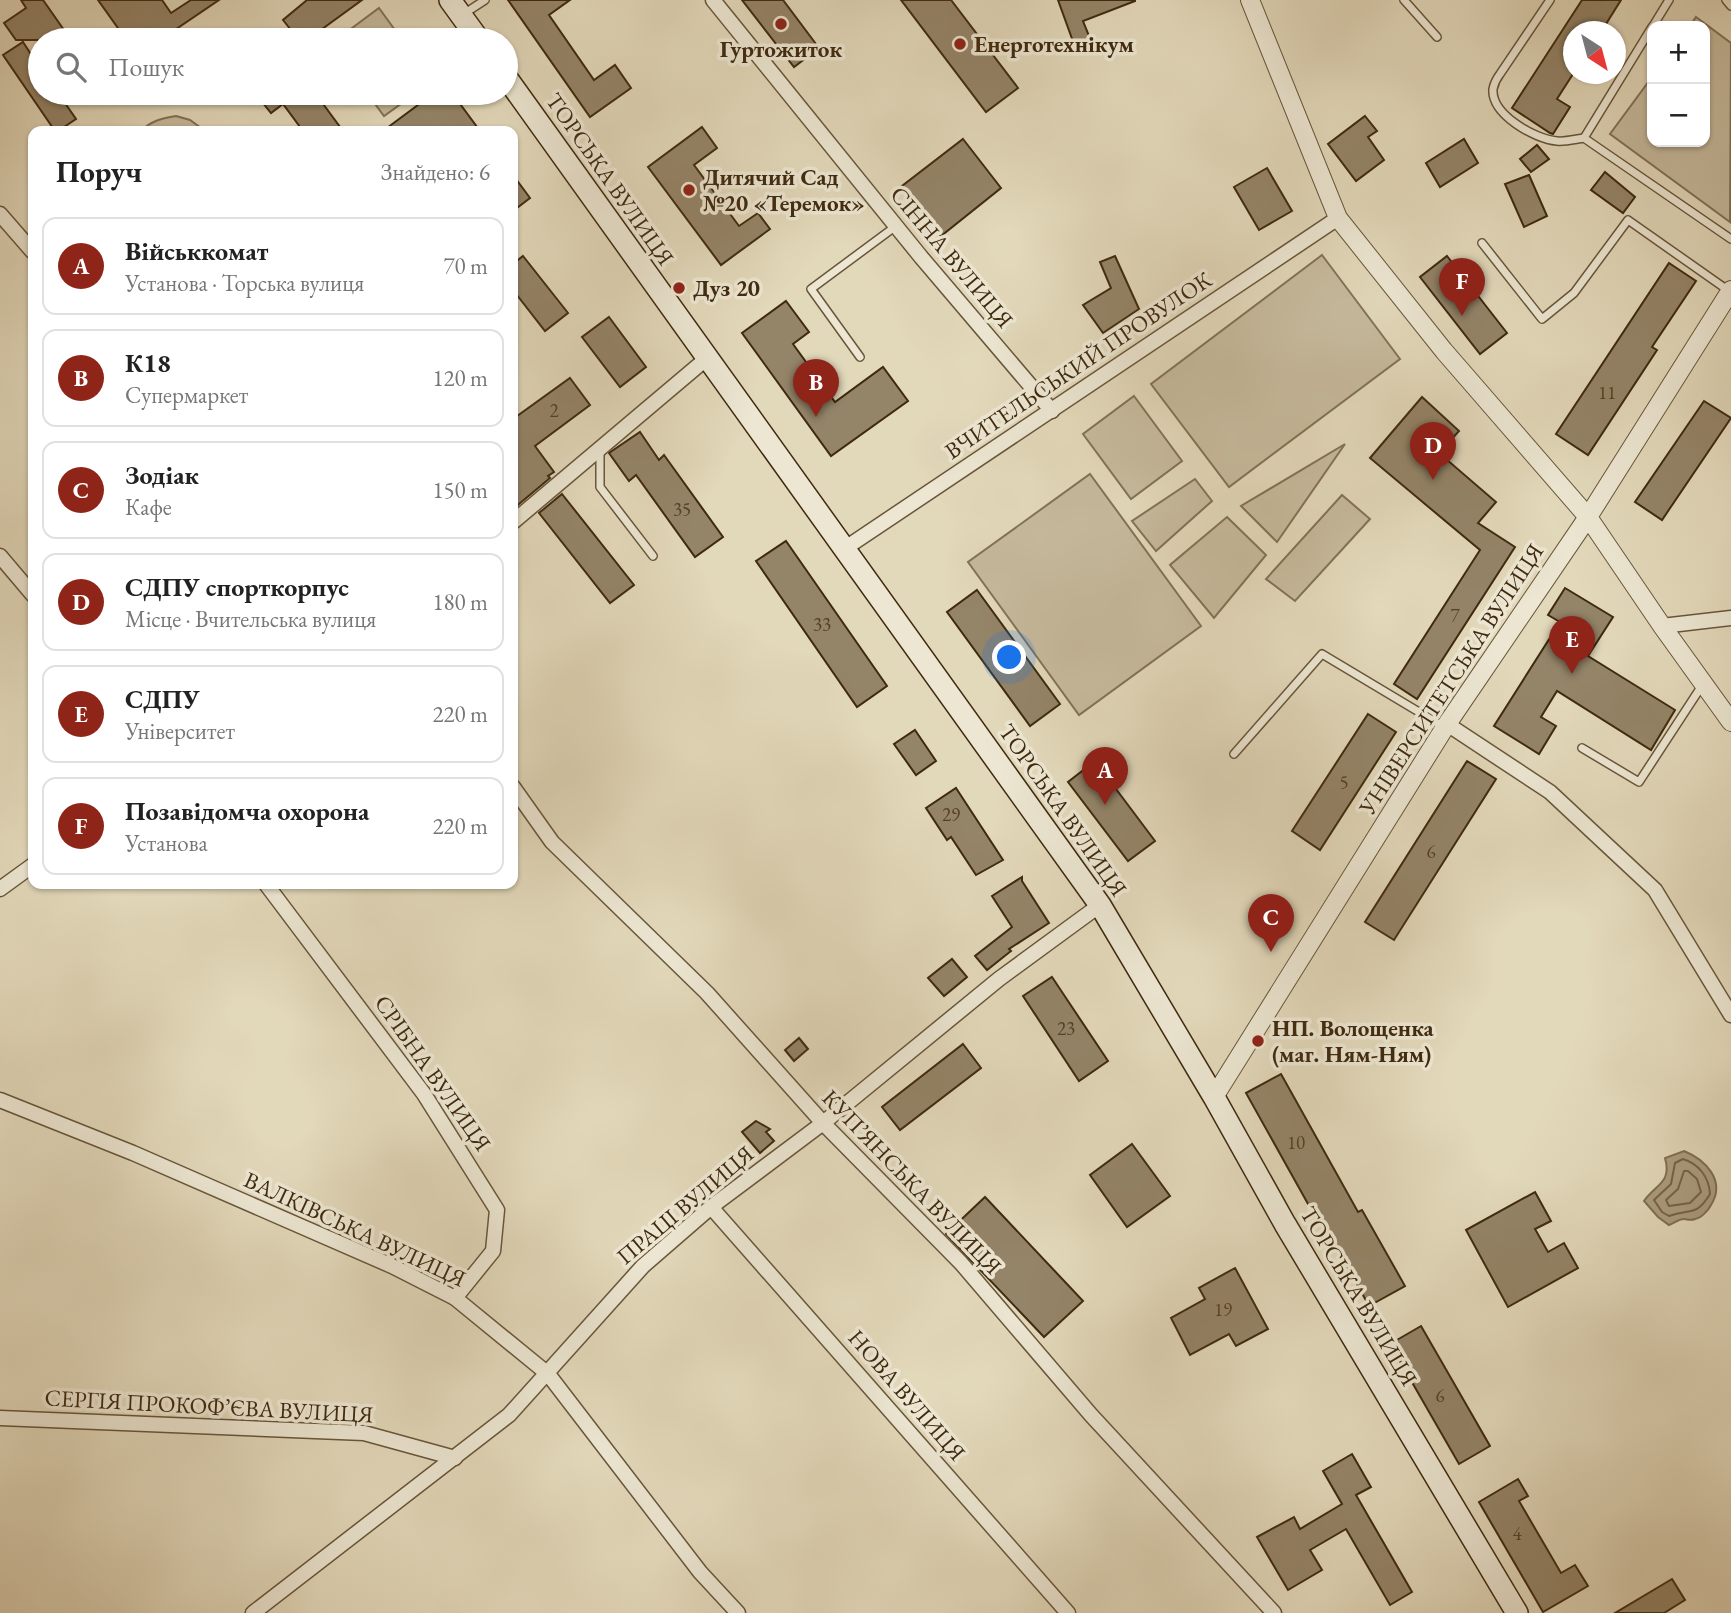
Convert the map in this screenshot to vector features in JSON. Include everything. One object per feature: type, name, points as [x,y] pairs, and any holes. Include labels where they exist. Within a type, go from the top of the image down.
[{"type":"main road","points":[[456,8],[470,28]]},
{"type":"main road","name":"ТОРСЬКА ВУЛИЦЯ","points":[[518,94],[1100,905],[1214,1097],[1285,1224],[1517,1613]]},
{"type":"street","name":"СІННА ВУЛИЦЯ","points":[[713,0],[896,226],[1052,411]]},
{"type":"street","points":[[1250,0],[1338,218],[1444,351],[1588,517],[1731,722]]},
{"type":"street","points":[[0,214],[28,246]]},
{"type":"street","name":"ВЧИТЕЛЬСЬКИЙ ПРОВУЛОК","points":[[844,549],[1338,218]]},
{"type":"street","name":"УНІВЕРСИТЕТСЬКА ВУЛИЦЯ","points":[[1214,1097],[1446,726],[1588,517],[1730,291]]},
{"type":"street","points":[[518,518],[706,359]]},
{"type":"street","points":[[0,556],[28,590]]},
{"type":"street","points":[[1662,626],[1731,618]]},
{"type":"street","points":[[1446,726],[1550,793],[1655,890],[1731,1015]]},
{"type":"street","name":"КУП’ЯНСЬКА ВУЛИЦЯ","points":[[518,794],[552,842],[707,993],[823,1123],[961,1263],[1091,1415],[1274,1613]]},
{"type":"street","points":[[0,889],[28,869]]},
{"type":"street","name":"СРІБНА ВУЛИЦЯ","points":[[270,889],[425,1094],[497,1210],[493,1251],[455,1298]]},
{"type":"street","name":"ПРАЦІ ВУЛИЦЯ","points":[[253,1613],[509,1415],[643,1266],[712,1207],[823,1123],[999,979],[1100,905]]},
{"type":"street","name":"ВАЛКІВСЬКА ВУЛИЦЯ","points":[[0,1100],[134,1153],[392,1266],[455,1298],[548,1374],[700,1572],[738,1613]]},
{"type":"street","name":"НОВА ВУЛИЦЯ","points":[[712,1207],[1068,1613]]},
{"type":"street","name":"СЕРГІЯ ПРОКОФ’ЄВА ВУЛИЦЯ","points":[[0,1418],[364,1433],[455,1458]]},
{"type":"lane","points":[[456,8],[485,0]]},
{"type":"lane","points":[[1404,0],[1437,37]]},
{"type":"lane","points":[[1550,0],[1493,87],[1495,101],[1502,112],[1528,132],[1557,141],[1584,138],[1731,239]]},
{"type":"lane","points":[[1656,21],[1669,0]]},
{"type":"lane","points":[[1726,0],[1731,6]]},
{"type":"lane","points":[[1584,138],[1647,35]]},
{"type":"lane","points":[[1482,243],[1542,319],[1574,293],[1628,220],[1730,291]]},
{"type":"lane","points":[[860,357],[811,289],[896,226]]},
{"type":"lane","points":[[600,448],[600,487],[653,556]]},
{"type":"lane","points":[[1234,754],[1322,654],[1446,726]]},
{"type":"lane","points":[[1582,748],[1639,782],[1704,684]]},
{"type":"shaded area","points":[[379,8],[393,28],[352,28]]},
{"type":"shaded area","points":[[1710,27],[1731,43],[1730,222],[1610,134],[1647,84],[1647,147],[1710,147]]},
{"type":"shaded area","points":[[376,105],[399,105],[384,116]]},
{"type":"shaded area","points":[[176,116],[190,120],[198,126],[148,126]]},
{"type":"shaded area","points":[[1322,255],[1400,359],[1229,487],[1151,384]]},
{"type":"shaded area","points":[[1134,396],[1182,461],[1131,499],[1083,434]]},
{"type":"shaded area","points":[[1345,444],[1277,542],[1241,506]]},
{"type":"shaded area","points":[[1090,474],[1201,626],[1079,715],[968,562]]},
{"type":"shaded area","points":[[1195,479],[1212,501],[1156,551],[1132,521]]},
{"type":"shaded area","points":[[1342,495],[1370,519],[1295,601],[1266,579]]},
{"type":"shaded area","points":[[1227,517],[1266,555],[1214,618],[1170,565]]},
{"type":"water","points":[[1684,1151],[1700,1160],[1711,1172],[1715,1180],[1715,1196],[1708,1210],[1700,1217],[1682,1219],[1669,1225],[1644,1201],[1665,1178],[1665,1158]]},
{"type":"building","points":[[21,0],[43,0],[63,28],[28,28],[28,40],[16,40],[4,23],[26,8]]},
{"type":"building","points":[[98,0],[162,0],[171,13],[191,0],[219,0],[178,28],[118,28]]},
{"type":"building","points":[[307,0],[362,0],[324,28],[289,28],[283,20]]},
{"type":"building","points":[[508,0],[570,0],[549,15],[594,80],[615,65],[631,88],[590,117]]},
{"type":"building","name":"Гуртожиток","points":[[742,0],[783,0],[819,48],[794,67]]},
{"type":"building","name":"Енерготехнікум","points":[[901,0],[951,0],[1018,88],[986,112]]},
{"type":"building","name":"Енерготехнікум","points":[[1058,0],[1135,1],[1083,21],[1091,41],[1075,47]]},
{"type":"building","points":[[1582,0],[1621,0],[1608,21],[1568,21]]},
{"type":"building","points":[[1563,29],[1563,84],[1567,84],[1557,99],[1570,107],[1553,134],[1512,108]]},
{"type":"building","points":[[23,42],[28,50],[28,92],[3,55]]},
{"type":"building","points":[[37,105],[66,105],[76,119],[66,126],[52,126]]},
{"type":"building","points":[[265,105],[282,105],[271,113]]},
{"type":"building","points":[[284,105],[324,105],[339,126],[299,126]]},
{"type":"building","points":[[418,105],[461,105],[476,126],[390,126]]},
{"type":"building","points":[[1365,116],[1377,131],[1368,137],[1384,160],[1356,181],[1328,144]]},
{"type":"building","name":"Дитячий Сад №20 «Теремок»","points":[[702,127],[717,148],[694,165],[739,226],[758,213],[770,229],[721,265],[648,167]]},
{"type":"building","points":[[963,139],[1001,188],[941,236],[902,186]]},
{"type":"building","points":[[1464,139],[1478,163],[1440,187],[1426,163]]},
{"type":"building","points":[[1537,145],[1549,159],[1531,172],[1520,159]]},
{"type":"building","points":[[1267,168],[1292,211],[1259,230],[1234,187]]},
{"type":"building","points":[[1605,172],[1635,197],[1623,213],[1591,190]]},
{"type":"building","points":[[1529,175],[1547,216],[1524,227],[1505,184]]},
{"type":"building","points":[[518,182],[530,198],[518,207]]},
{"type":"building","points":[[523,256],[568,313],[545,331],[518,296],[518,260]]},
{"type":"building","points":[[1115,256],[1139,309],[1103,333],[1083,305],[1111,288],[1100,262]]},
{"type":"building","points":[[1447,256],[1507,333],[1480,354],[1420,277]]},
{"type":"building","points":[[1669,263],[1696,281],[1652,347],[1657,350],[1588,455],[1556,434]]},
{"type":"building","points":[[786,301],[809,332],[793,344],[835,402],[883,367],[908,401],[831,456],[742,333]]},
{"type":"building","points":[[609,317],[646,367],[620,387],[582,337]]},
{"type":"building","points":[[570,378],[590,405],[535,446],[554,472],[518,505],[518,415]]},
{"type":"building","points":[[1422,397],[1459,431],[1439,453],[1496,502],[1478,523],[1515,547],[1417,699],[1394,684],[1480,550],[1370,458]]},
{"type":"building","points":[[1704,401],[1731,418],[1662,520],[1635,502]]},
{"type":"building","points":[[640,432],[659,460],[664,455],[723,537],[695,557],[636,475],[629,481],[609,453]]},
{"type":"building","points":[[562,494],[634,585],[610,603],[539,513]]},
{"type":"building","points":[[786,541],[887,686],[857,707],[756,561]]},
{"type":"building","points":[[1565,588],[1613,617],[1588,656],[1675,710],[1651,750],[1557,691],[1541,717],[1556,726],[1539,754],[1494,726],[1560,622],[1548,615]]},
{"type":"building","points":[[977,590],[1060,704],[1030,726],[947,612]]},
{"type":"building","points":[[1368,714],[1396,732],[1320,850],[1292,831]]},
{"type":"building","points":[[915,730],[936,761],[916,775],[894,744]]},
{"type":"building","points":[[1095,761],[1155,841],[1128,861],[1068,782]]},
{"type":"building","points":[[1467,761],[1496,779],[1394,940],[1365,922]]},
{"type":"building","points":[[956,788],[1003,860],[976,875],[951,837],[947,840],[926,808]]},
{"type":"building","points":[[1022,877],[1049,923],[1009,949],[1011,951],[987,970],[975,956],[1012,927],[992,896]]},
{"type":"building","points":[[952,959],[967,977],[944,996],[928,978]]},
{"type":"building","points":[[1052,977],[1108,1061],[1079,1081],[1023,996]]},
{"type":"building","points":[[799,1038],[808,1049],[794,1061],[785,1050]]},
{"type":"building","points":[[963,1044],[981,1068],[900,1130],[882,1107]]},
{"type":"building","points":[[1281,1074],[1358,1212],[1362,1210],[1405,1286],[1369,1306],[1246,1093]]},
{"type":"building","points":[[756,1121],[770,1129],[766,1132],[774,1141],[760,1153],[742,1132]]},
{"type":"building","points":[[1132,1144],[1170,1196],[1127,1227],[1090,1175]]},
{"type":"building","points":[[1535,1192],[1551,1221],[1535,1229],[1548,1252],[1564,1243],[1578,1268],[1508,1307],[1466,1230]]},
{"type":"building","points":[[985,1197],[1083,1301],[1044,1337],[946,1234]]},
{"type":"building","points":[[1235,1268],[1268,1329],[1236,1346],[1229,1334],[1190,1355],[1171,1318],[1205,1299],[1199,1288]]},
{"type":"building","points":[[1421,1326],[1490,1446],[1459,1464],[1390,1344]]},
{"type":"building","points":[[1352,1454],[1371,1487],[1356,1495],[1412,1592],[1390,1605],[1346,1529],[1310,1550],[1322,1570],[1288,1590],[1257,1537],[1294,1517],[1300,1529],[1342,1504],[1323,1471]]},
{"type":"building","points":[[1518,1479],[1528,1496],[1519,1501],[1561,1573],[1575,1565],[1588,1586],[1543,1612],[1479,1502]]},
{"type":"building","points":[[1672,1579],[1685,1600],[1664,1613],[1615,1613]]},
{"type":"place","name":"Гуртожиток","points":[[781,24]]},
{"type":"place","name":"Енерготехнікум","points":[[960,44]]},
{"type":"place","name":"Дитячий Сад №20 «Теремок»","points":[[689,190]]},
{"type":"place","name":"Дуз 20","points":[[679,288]]},
{"type":"place","name":"Позавідомча охорона","points":[[1462,316]]},
{"type":"place","name":"К18","points":[[816,417]]},
{"type":"place","name":"СДПУ спорткорпус","points":[[1433,480]]},
{"type":"place","name":"СДПУ","points":[[1572,674]]},
{"type":"place","name":"Військкомат","points":[[1105,805]]},
{"type":"place","name":"Зодіак","points":[[1271,952]]},
{"type":"place","name":"НП. Волощенка (маг. Ням-Ням)","points":[[1258,1041]]}]
